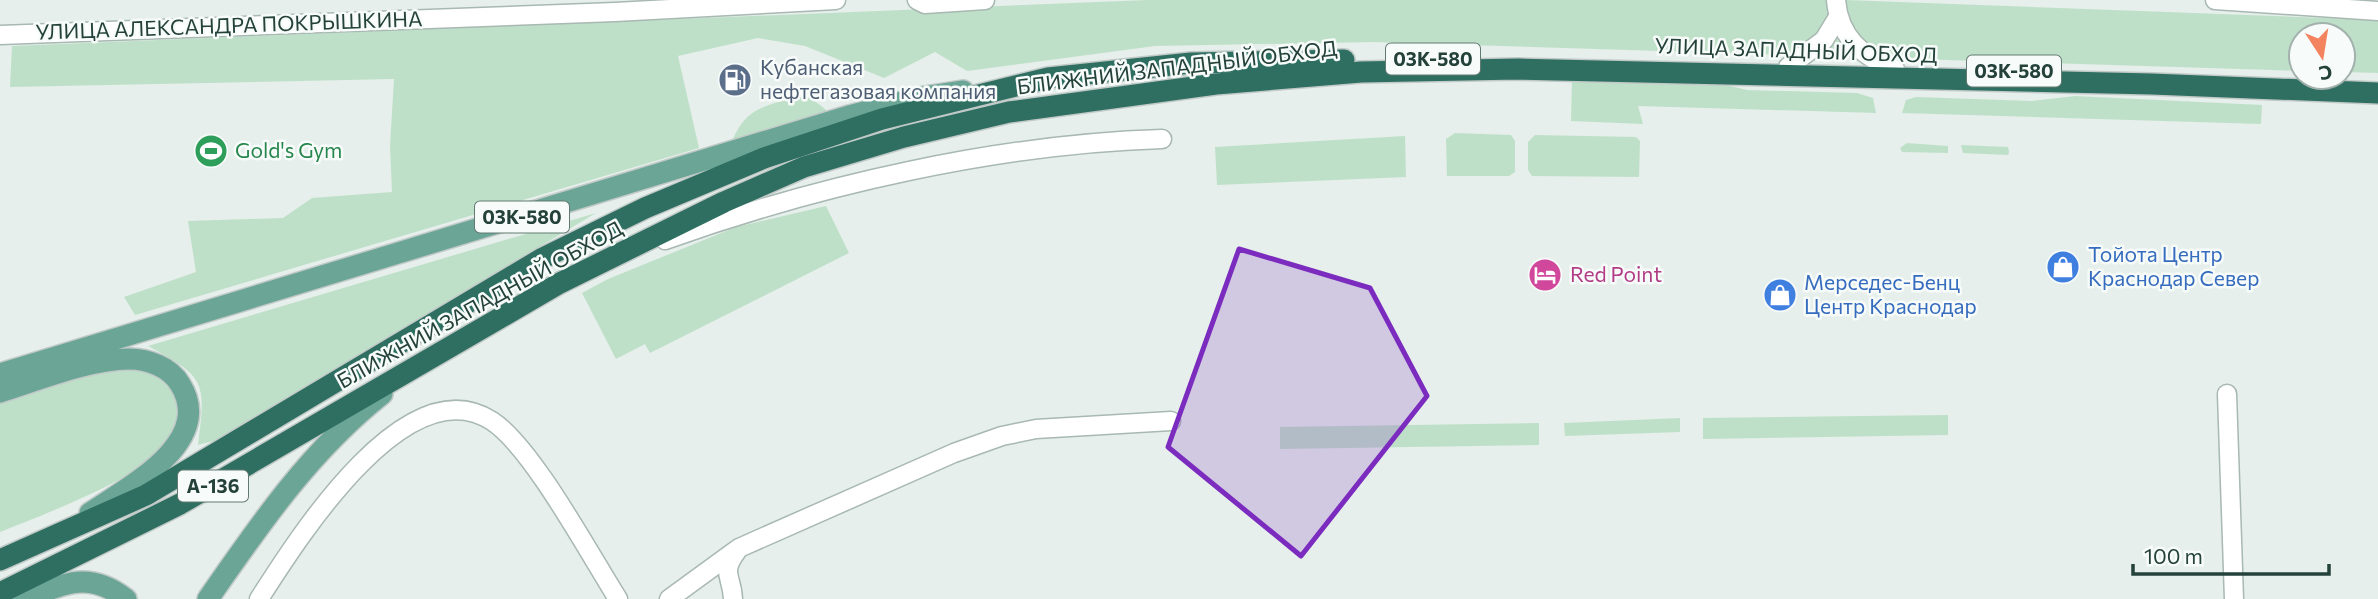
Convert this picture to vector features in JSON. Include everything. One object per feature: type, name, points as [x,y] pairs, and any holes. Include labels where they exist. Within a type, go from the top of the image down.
[{"type":"highway","name":"БЛИЖНИЙ ЗАПАДНЫЙ ОБХОД","points":[[1048,78],[1203,63],[1465,58],[1664,62]]},
{"type":"highway","name":"УЛИЦА ЗАПАДНЫЙ ОБХОД","points":[[1664,62],[2378,81]]},
{"type":"highway","name":"УЛИЦА ЗАПАДНЫЙ ОБХОД","points":[[1633,70],[2378,93]]},
{"type":"highway","name":"БЛИЖНИЙ ЗАПАДНЫЙ ОБХОД","points":[[0,593],[180,504],[596,264],[804,167],[904,137],[1009,112],[1216,84],[1362,72],[1633,70]]},
{"type":"highway","name":"03К-580","points":[[402,343],[541,259],[705,181],[882,119],[1048,78]]},
{"type":"highway","name":"А-136","points":[[0,560],[51,540],[146,495],[402,343]]},
{"type":"main road","name":"03К-580","points":[[0,374],[849,116],[918,98],[1048,78]]},
{"type":"main road","name":"А-136","points":[[0,392],[99,363],[133,359],[167,370],[184,389],[187,413],[177,446],[147,475],[51,540]]},
{"type":"main road","name":"А-136","points":[[208,599],[305,466],[333,436],[419,365]]},
{"type":"main road","points":[[23,599],[76,581],[96,581],[126,599]]},
{"type":"street","name":"УЛИЦА АЛЕКСАНДРА ПОКРЫШКИНА","points":[[0,35],[615,12],[836,0]]},
{"type":"street","points":[[917,0],[925,4],[985,0]]},
{"type":"street","points":[[2215,0],[2378,11]]},
{"type":"street","points":[[1788,67],[1824,40],[1837,9]]},
{"type":"street","points":[[1837,9],[1850,42],[1875,62],[1895,69]]},
{"type":"street","points":[[596,264],[810,193],[900,173],[1119,140],[1163,139]]},
{"type":"street","points":[[2227,394],[2234,599]]},
{"type":"street","points":[[258,599],[303,532],[374,452],[402,428],[426,414],[454,410],[474,413],[494,422],[525,454],[618,599]]},
{"type":"street","points":[[668,599],[739,548],[929,463],[1002,436],[1069,425],[1171,421]]},
{"type":"street","points":[[733,599],[726,571],[739,548]]},
{"type":"highlighted area","points":[[1239,249],[1370,288],[1427,396],[1301,556],[1168,447]]},
{"type":"green space","points":[[1148,0],[1846,0],[2378,20],[2378,73],[2357,72],[2357,21],[2287,21],[2287,71],[1372,42],[1155,46],[967,71],[935,52],[884,78],[805,46],[758,38],[678,56],[699,148],[135,315],[124,297],[196,272],[188,221],[283,218],[312,198],[392,192],[390,146],[394,79],[10,87],[12,46]]},
{"type":"green space","points":[[1572,80],[1718,83],[1747,90],[1857,93],[1873,98],[1876,113],[1638,106],[1643,124],[1571,121]]},
{"type":"green space","points":[[2075,96],[2262,105],[2261,124],[1902,113],[1906,100],[1916,97],[2032,101]]},
{"type":"green space","points":[[801,97],[811,98],[830,113],[731,144],[750,115],[767,106]]},
{"type":"green space","points":[[1455,133],[1511,135],[1515,141],[1515,172],[1509,176],[1447,176],[1446,139]]},
{"type":"green space","points":[[1535,135],[1636,137],[1640,141],[1639,177],[1532,176],[1528,170],[1528,142]]},
{"type":"green space","points":[[1405,136],[1406,177],[1217,185],[1215,147]]},
{"type":"green space","points":[[1907,143],[1948,146],[1948,153],[1902,152],[1900,148]]},
{"type":"green space","points":[[1961,145],[2008,147],[2009,152],[2008,155],[1963,153]]},
{"type":"green space","points":[[826,206],[849,253],[650,353],[645,344],[616,359],[582,293],[608,279],[736,227]]},
{"type":"green space","points":[[596,213],[214,441],[198,445],[202,407],[198,384],[181,366],[148,346]]},
{"type":"green space","points":[[128,367],[146,370],[173,386],[177,421],[172,440],[161,453],[119,480],[0,532],[0,402],[102,371]]},
{"type":"green space","points":[[1948,415],[1948,435],[1703,439],[1703,418]]},
{"type":"green space","points":[[1680,418],[1680,432],[1565,436],[1564,423]]},
{"type":"green space","points":[[1539,423],[1539,445],[1280,449],[1280,427]]},
{"type":"place","name":"Кубанская нефтегазовая компания","points":[[735,80]]},
{"type":"place","name":"Gold's Gym","points":[[211,151]]},
{"type":"place","name":"Тойота Центр Краснодар Север","points":[[2063,267]]},
{"type":"place","name":"Red Point","points":[[1545,275]]},
{"type":"place","name":"Мерседес-Бенц Центр Краснодар","points":[[1780,295]]}]
